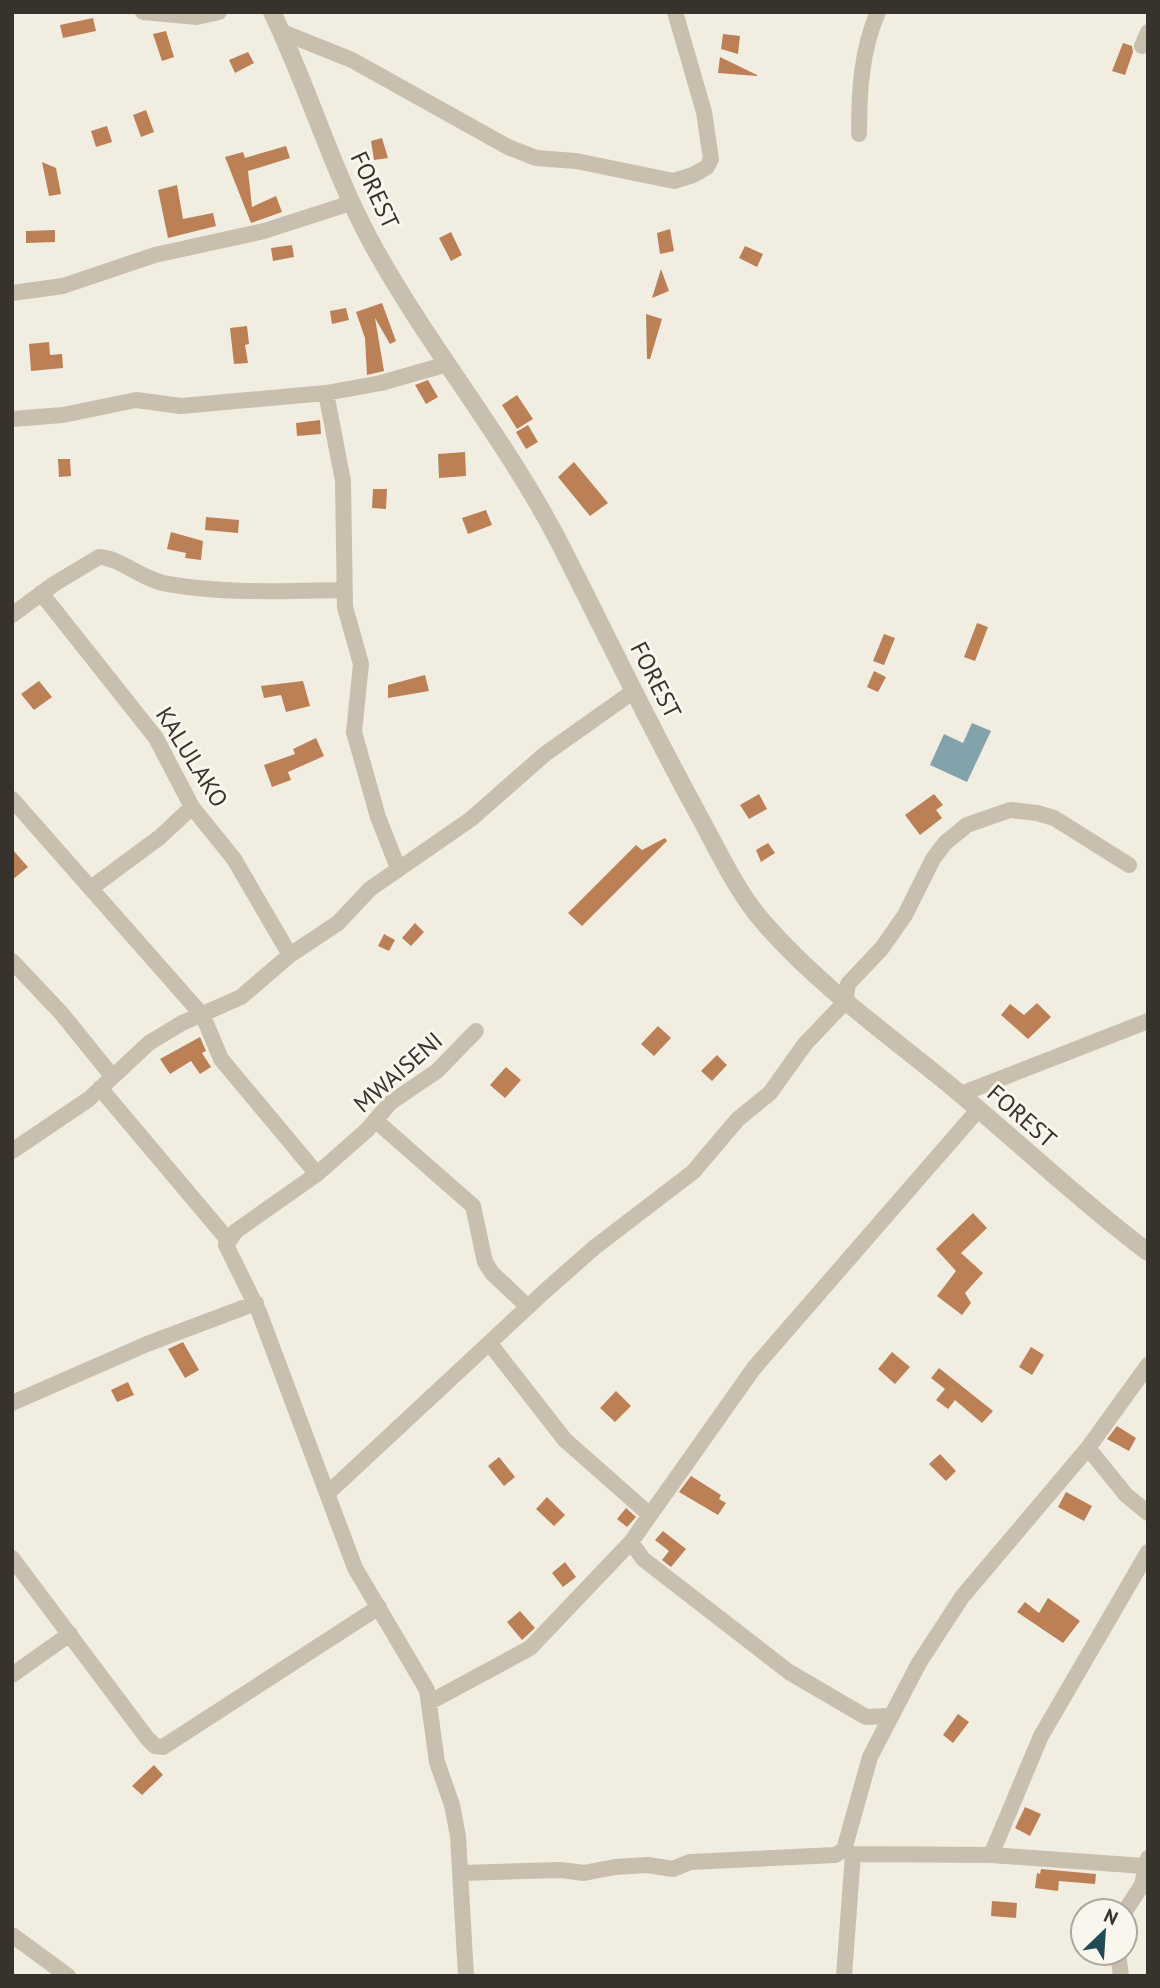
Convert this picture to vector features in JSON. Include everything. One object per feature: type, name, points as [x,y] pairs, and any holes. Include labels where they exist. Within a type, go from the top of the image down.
[{"type":"street","points":[[143,12],[197,17],[219,12]]},
{"type":"street","name":"FOREST","points":[[272,12],[351,203],[444,365],[487,421],[557,538],[634,691],[743,895],[789,949],[845,1002],[961,1094],[1094,1212],[1148,1252]]},
{"type":"street","points":[[282,32],[352,60],[508,148],[536,158],[576,161],[674,181],[694,176],[706,167],[711,159],[704,112],[676,12]]},
{"type":"street","points":[[859,134],[859,85],[869,31],[877,12]]},
{"type":"street","points":[[12,293],[63,286],[155,255],[264,232],[351,203]]},
{"type":"street","points":[[12,419],[73,413],[136,400],[181,407],[326,393],[381,383],[444,365]]},
{"type":"street","points":[[326,393],[343,481],[346,615],[358,644],[361,664],[354,732],[356,746],[378,817],[398,868]]},
{"type":"street","points":[[12,615],[41,593],[99,557],[117,560],[130,571],[165,584],[254,591],[344,590]]},
{"type":"street","name":"KALULAKO","points":[[41,593],[156,738],[192,807],[234,859],[290,955]]},
{"type":"street","points":[[12,1151],[100,1088],[149,1043],[182,1023],[241,997],[290,955],[338,923],[370,889],[471,819],[545,754],[634,691]]},
{"type":"street","points":[[12,799],[203,1016],[221,1059],[317,1174]]},
{"type":"street","points":[[91,888],[160,837],[192,807]]},
{"type":"street","points":[[328,1493],[420,1410],[461,1367],[490,1344],[595,1247],[693,1172],[738,1119],[770,1093],[811,1036],[845,1002],[848,984],[882,948],[905,915],[933,859],[945,843],[967,825],[1010,810],[1037,813],[1054,818],[1129,865]]},
{"type":"street","points":[[12,961],[62,1014],[112,1076]]},
{"type":"street","points":[[961,1094],[1148,1021]]},
{"type":"street","name":"MWAISENI","points":[[228,1240],[317,1174],[405,1090],[436,1071],[476,1031]]},
{"type":"street","points":[[100,1088],[228,1240],[228,1251],[256,1303],[355,1568],[420,1673],[430,1702],[435,1747],[452,1805],[462,1873],[466,1976]]},
{"type":"street","points":[[430,1702],[530,1648],[546,1634],[558,1615],[631,1542],[754,1368],[978,1110]]},
{"type":"street","points":[[375,1120],[473,1206],[485,1262],[492,1273],[528,1307]]},
{"type":"street","points":[[12,1403],[146,1344],[256,1303]]},
{"type":"street","points":[[490,1344],[565,1440],[650,1515]]},
{"type":"street","points":[[844,1976],[848,1852],[874,1749],[890,1716],[919,1663],[962,1597],[1088,1448],[1148,1365]]},
{"type":"street","points":[[1088,1448],[1126,1494],[1148,1513]]},
{"type":"street","points":[[631,1542],[643,1559],[762,1653],[866,1717],[890,1716]]},
{"type":"street","points":[[991,1855],[1041,1736],[1148,1552]]},
{"type":"street","points":[[12,1558],[155,1746],[163,1747],[379,1607]]},
{"type":"street","points":[[12,1675],[69,1634]]},
{"type":"street","points":[[866,1717],[874,1749]]},
{"type":"street","points":[[462,1873],[561,1870],[584,1873],[648,1865],[673,1869],[690,1862],[835,1855],[848,1852],[1146,1862],[1142,1885],[1134,1897]]},
{"type":"street","points":[[12,1936],[68,1976]]},
{"type":"water","points":[[972,723],[991,731],[967,782],[930,765],[944,734],[963,743]]},
{"type":"building","points":[[93,18],[96,31],[63,38],[60,25]]},
{"type":"building","points":[[166,31],[174,57],[162,61],[153,34]]},
{"type":"building","points":[[723,34],[740,36],[738,54],[721,49]]},
{"type":"building","points":[[1123,43],[1132,46],[1133,52],[1125,75],[1112,71]]},
{"type":"building","points":[[248,52],[254,63],[235,73],[229,60]]},
{"type":"building","points":[[720,57],[757,75],[757,76],[718,73]]},
{"type":"building","points":[[146,110],[154,132],[141,137],[133,115]]},
{"type":"building","points":[[107,126],[112,142],[96,147],[91,131]]},
{"type":"building","points":[[382,138],[388,158],[374,160],[371,141]]},
{"type":"building","points":[[286,146],[290,158],[248,171],[252,207],[276,196],[282,212],[251,223],[225,157],[243,152],[245,158]]},
{"type":"building","points":[[42,162],[56,168],[61,194],[49,196]]},
{"type":"building","points":[[177,185],[183,219],[213,213],[216,226],[168,238],[158,190]]},
{"type":"building","points":[[670,229],[674,251],[660,254],[657,233]]},
{"type":"building","points":[[55,230],[55,242],[26,243],[26,231]]},
{"type":"building","points":[[451,232],[462,255],[451,261],[439,238]]},
{"type":"building","points":[[292,245],[294,257],[273,261],[271,248]]},
{"type":"building","points":[[745,246],[763,254],[757,267],[739,258]]},
{"type":"building","points":[[661,269],[669,291],[652,298]]},
{"type":"building","points":[[382,303],[396,341],[390,344],[375,318],[384,371],[367,375],[365,338],[356,312]]},
{"type":"building","points":[[346,308],[349,320],[332,324],[330,311]]},
{"type":"building","points":[[646,314],[662,319],[650,359],[647,359]]},
{"type":"building","points":[[247,326],[249,344],[245,345],[248,363],[234,364],[230,328]]},
{"type":"building","points":[[49,342],[50,355],[62,354],[63,368],[31,371],[29,344]]},
{"type":"building","points":[[428,380],[438,397],[426,404],[415,385]]},
{"type":"building","points":[[517,395],[533,419],[517,429],[502,405]]},
{"type":"building","points":[[320,420],[321,434],[297,436],[296,423]]},
{"type":"building","points":[[528,425],[538,442],[526,449],[516,432]]},
{"type":"building","points":[[465,452],[466,476],[439,478],[438,454]]},
{"type":"building","points":[[58,459],[70,459],[71,476],[59,477]]},
{"type":"building","points":[[574,462],[608,503],[590,516],[558,477]]},
{"type":"building","points":[[373,489],[387,489],[386,509],[372,508]]},
{"type":"building","points":[[486,510],[492,525],[468,534],[462,518]]},
{"type":"building","points":[[206,517],[239,520],[238,533],[205,530]]},
{"type":"building","points":[[171,532],[203,541],[201,560],[185,558],[186,553],[167,549]]},
{"type":"building","points":[[977,623],[988,627],[975,661],[964,657]]},
{"type":"building","points":[[884,634],[895,638],[884,665],[873,661]]},
{"type":"building","points":[[874,671],[886,677],[878,692],[867,687]]},
{"type":"building","points":[[425,675],[429,691],[388,698],[388,685]]},
{"type":"building","points":[[39,681],[52,697],[34,710],[21,694]]},
{"type":"building","points":[[303,681],[310,706],[286,712],[281,695],[264,698],[261,686]]},
{"type":"building","points":[[316,738],[324,756],[288,772],[291,780],[272,787],[264,765],[295,754],[293,749]]},
{"type":"building","points":[[759,794],[767,809],[749,819],[740,805]]},
{"type":"building","points":[[934,794],[943,805],[936,810],[942,818],[920,835],[905,815]]},
{"type":"building","points":[[665,838],[667,841],[582,926],[568,913],[636,845],[642,850]]},
{"type":"building","points":[[768,843],[775,853],[761,862],[756,850]]},
{"type":"building","points":[[12,849],[28,867],[12,880]]},
{"type":"building","points":[[415,923],[424,932],[411,946],[402,938]]},
{"type":"building","points":[[384,934],[395,940],[389,951],[378,946]]},
{"type":"building","points":[[1037,1003],[1051,1017],[1028,1039],[1001,1015],[1010,1004],[1024,1015]]},
{"type":"building","points":[[658,1026],[671,1038],[654,1056],[641,1044]]},
{"type":"building","points":[[200,1037],[206,1051],[202,1053],[211,1067],[200,1074],[191,1061],[170,1074],[160,1059]]},
{"type":"building","points":[[717,1055],[727,1065],[712,1081],[701,1071]]},
{"type":"building","points":[[506,1067],[521,1080],[505,1098],[490,1085]]},
{"type":"building","points":[[973,1213],[987,1228],[961,1253],[983,1273],[965,1293],[971,1303],[962,1315],[937,1296],[956,1271],[936,1249]]},
{"type":"building","points":[[183,1342],[199,1370],[185,1378],[168,1349]]},
{"type":"building","points":[[1031,1347],[1044,1355],[1032,1375],[1019,1367]]},
{"type":"building","points":[[892,1352],[910,1367],[895,1384],[878,1369]]},
{"type":"building","points":[[939,1368],[993,1411],[982,1423],[955,1400],[948,1409],[936,1400],[945,1389],[931,1378]]},
{"type":"building","points":[[128,1382],[134,1395],[117,1402],[111,1390]]},
{"type":"building","points":[[616,1391],[631,1406],[615,1422],[600,1408]]},
{"type":"building","points":[[1117,1426],[1136,1438],[1129,1451],[1107,1439]]},
{"type":"building","points":[[940,1454],[956,1471],[946,1481],[929,1464]]},
{"type":"building","points":[[499,1457],[515,1477],[504,1486],[488,1466]]},
{"type":"building","points":[[691,1476],[721,1495],[719,1499],[726,1503],[718,1515],[679,1492]]},
{"type":"building","points":[[1066,1492],[1092,1506],[1084,1521],[1058,1507]]},
{"type":"building","points":[[547,1497],[565,1515],[554,1526],[536,1509]]},
{"type":"building","points":[[626,1508],[636,1517],[627,1527],[617,1519]]},
{"type":"building","points":[[663,1531],[686,1549],[671,1567],[662,1560],[669,1551],[655,1540]]},
{"type":"building","points":[[565,1562],[576,1577],[563,1587],[552,1573]]},
{"type":"building","points":[[1048,1598],[1080,1621],[1063,1643],[1017,1612],[1025,1602],[1039,1613]]},
{"type":"building","points":[[520,1611],[535,1628],[522,1640],[507,1622]]},
{"type":"building","points":[[958,1714],[969,1722],[953,1743],[943,1735]]},
{"type":"building","points":[[154,1765],[163,1775],[142,1795],[132,1786]]},
{"type":"building","points":[[1025,1807],[1041,1814],[1030,1836],[1015,1828]]},
{"type":"building","points":[[1041,1869],[1096,1874],[1095,1884],[1059,1881],[1058,1891],[1035,1888],[1037,1873],[1040,1874]]},
{"type":"building","points":[[992,1901],[1017,1903],[1016,1918],[991,1916]]}]
